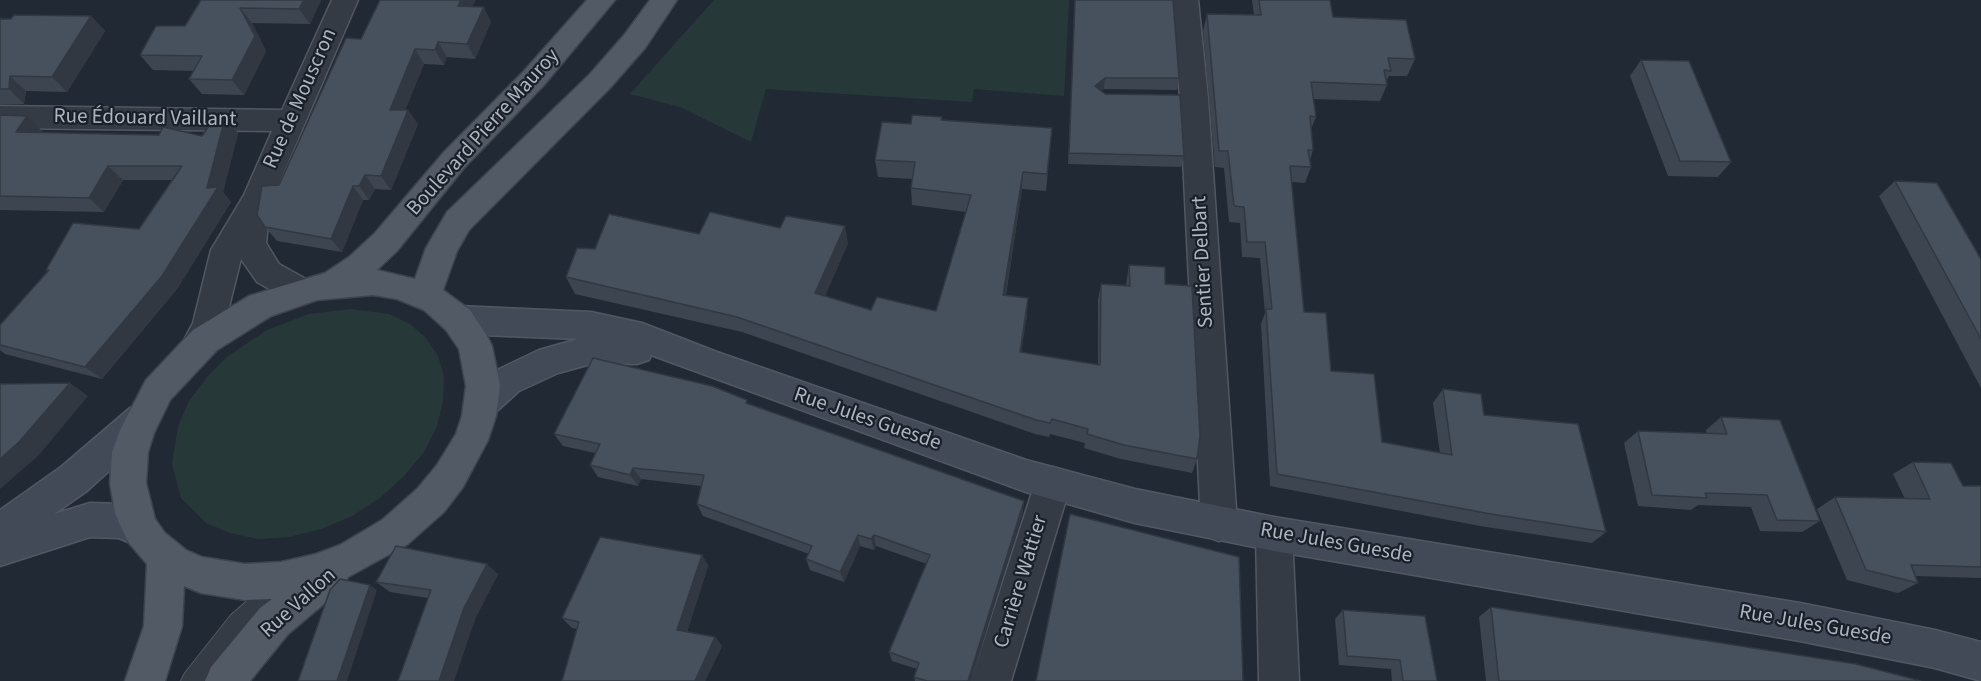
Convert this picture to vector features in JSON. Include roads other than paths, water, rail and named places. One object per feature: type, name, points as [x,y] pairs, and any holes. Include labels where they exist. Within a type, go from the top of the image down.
[{"type":"main road","name":"Boulevard Pierre Mauroy","points":[[333,284],[360,266],[386,242],[454,160],[534,78],[602,0]]},
{"type":"main road","name":"Boulevard Pierre Mauroy","points":[[425,296],[442,248],[458,221],[486,190],[556,127],[593,89],[635,41],[664,0]]},
{"type":"main road","points":[[0,548],[90,520],[123,521],[154,544],[191,571],[222,580],[268,582],[293,578],[353,557],[401,527],[441,488],[471,440],[481,404],[483,386],[478,353],[458,320],[425,296],[382,283],[333,284],[300,291],[241,316],[197,348],[165,381],[142,419],[130,452],[128,483],[130,504],[154,544],[164,626],[145,681]]},
{"type":"main road","name":"Rue Jules Guesde","points":[[458,320],[591,326],[642,337],[707,363],[1053,483],[1135,506],[1274,534],[1800,622],[1935,649],[1981,662]]},
{"type":"main road","name":"Rue Jules Guesde","points":[[481,404],[492,392],[522,372],[551,360],[591,350],[632,349],[707,363]]},
{"type":"main road","points":[[0,531],[74,478],[142,419]]},
{"type":"main road","name":"Rue Vallon","points":[[225,681],[286,609],[353,557]]},
{"type":"street","name":"Rue de Mouscron","points":[[197,348],[209,323],[227,249],[257,199],[345,0]]},
{"type":"street","name":"Sentier Delbart","points":[[1185,0],[1183,98],[1219,524]]},
{"type":"street","name":"Rue Édouard Vaillant","points":[[0,117],[290,121]]},
{"type":"street","name":"Rue de Mouscron","points":[[257,199],[250,238],[256,258],[268,273],[300,291]]},
{"type":"street","name":"Carrière Wattier","points":[[992,681],[1053,483]]},
{"type":"street","points":[[1274,534],[1279,681]]},
{"type":"lane","points":[[193,681],[239,623],[267,597],[293,578]]}]
